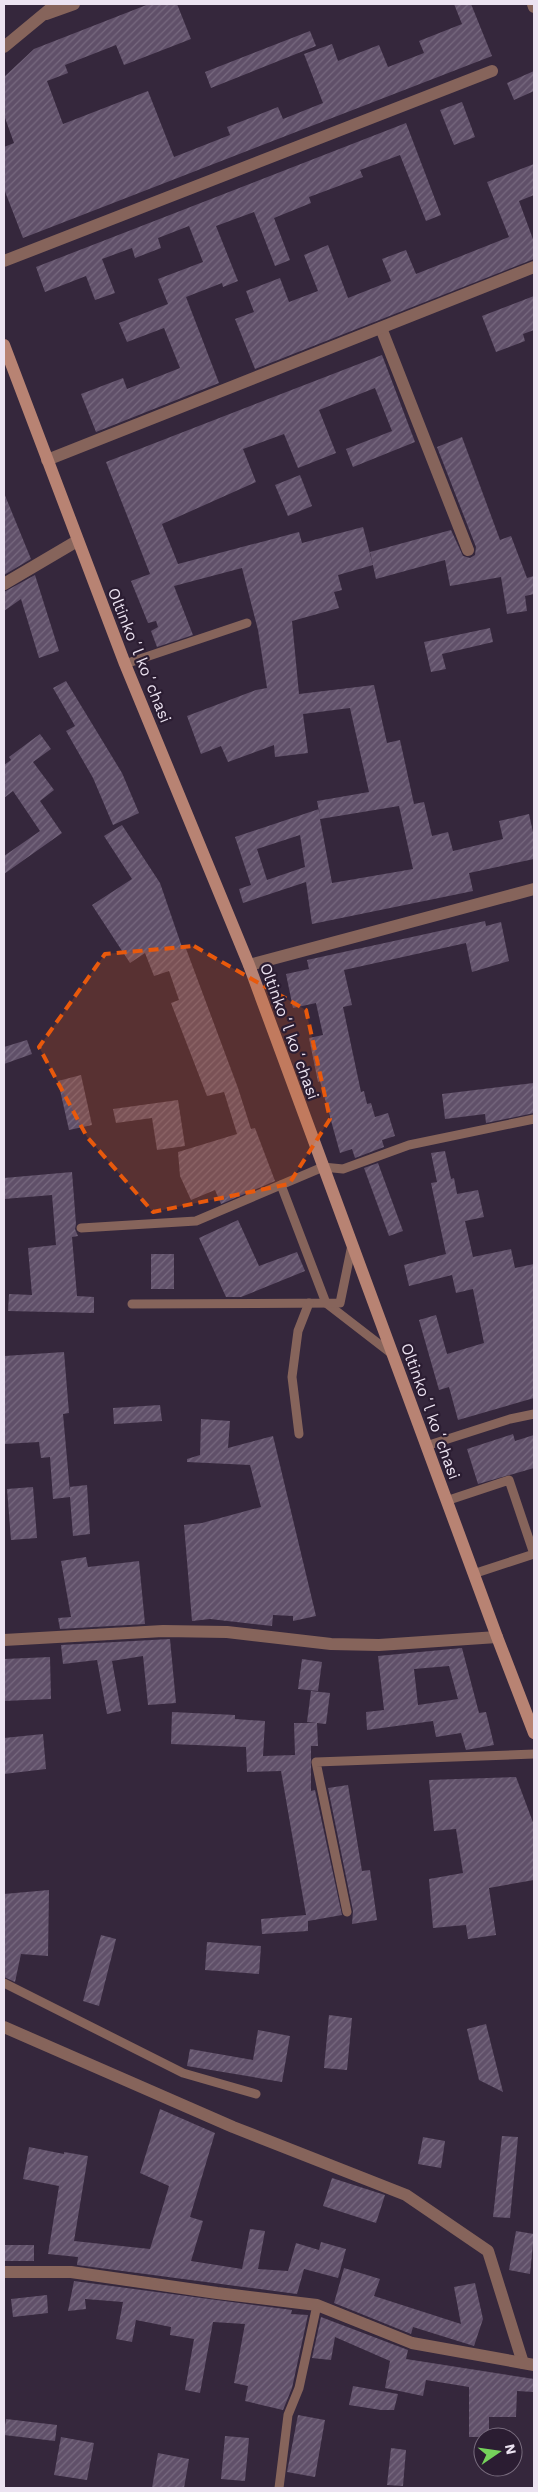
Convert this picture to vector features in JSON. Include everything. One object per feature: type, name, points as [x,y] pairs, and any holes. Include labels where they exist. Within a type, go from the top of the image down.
[{"type":"main road","name":"Oltinkoʻl koʻchasi","points":[[4,345],[46,460],[125,664],[248,965],[473,1574],[534,1733]]},
{"type":"street","points":[[4,47],[56,4]]},
{"type":"street","points":[[41,16],[74,4]]},
{"type":"street","points":[[4,261],[492,72]]},
{"type":"street","points":[[46,460],[534,267]]},
{"type":"street","points":[[380,328],[468,550]]},
{"type":"street","points":[[4,584],[78,541]]},
{"type":"street","points":[[248,965],[534,889]]},
{"type":"street","points":[[4,1640],[163,1630],[227,1632],[331,1644],[379,1645],[497,1637]]},
{"type":"street","points":[[4,2027],[233,2127],[406,2195],[488,2251],[528,2364],[412,2343],[317,2305],[72,2272],[4,2272]]},
{"type":"lane","points":[[125,664],[247,623]]},
{"type":"lane","points":[[81,1228],[196,1221],[323,1167],[343,1169],[409,1145],[534,1119]]},
{"type":"lane","points":[[281,1185],[326,1303],[392,1354]]},
{"type":"lane","points":[[132,1304],[340,1302],[352,1245]]},
{"type":"lane","points":[[299,1434],[292,1377],[298,1331],[308,1302]]},
{"type":"lane","points":[[426,1446],[510,1419],[534,1414]]},
{"type":"lane","points":[[446,1501],[508,1480],[534,1554],[473,1574]]},
{"type":"lane","points":[[347,1912],[316,1762],[534,1754]]},
{"type":"lane","points":[[4,1983],[183,2073],[256,2094]]},
{"type":"lane","points":[[279,2488],[288,2415],[299,2388],[317,2305]]},
{"type":"highlighted area","points":[[194,946],[306,1010],[330,1119],[289,1184],[153,1212],[87,1137],[39,1047],[105,954]]},
{"type":"building","points":[[149,4],[177,4],[191,39],[124,65],[116,45],[65,65],[68,73],[47,81],[63,124],[148,91],[174,157],[230,135],[227,127],[278,107],[283,119],[323,103],[304,54],[332,44],[338,61],[379,45],[388,67],[424,53],[419,41],[462,24],[454,4],[471,4],[492,56],[23,238],[4,189],[4,147],[14,143],[4,115],[4,77],[34,49]]},
{"type":"building","points":[[310,31],[316,46],[211,88],[205,72]]},
{"type":"building","points":[[534,71],[534,91],[514,100],[507,83]]},
{"type":"building","points":[[462,102],[475,137],[454,145],[440,110]]},
{"type":"building","points":[[406,123],[441,215],[426,221],[400,155],[360,170],[363,177],[309,197],[311,203],[274,218],[290,260],[275,266],[254,212],[216,226],[238,281],[223,287],[222,283],[186,297],[219,383],[96,432],[81,394],[123,378],[127,389],[180,368],[164,328],[127,342],[119,323],[168,304],[158,279],[203,262],[189,226],[158,238],[161,248],[135,258],[132,248],[102,259],[115,293],[95,300],[86,276],[45,292],[36,267]]},
{"type":"building","points":[[534,164],[534,195],[519,201],[534,242],[534,259],[255,369],[235,319],[254,312],[246,291],[280,278],[289,302],[318,291],[304,255],[328,245],[348,298],[391,281],[382,259],[406,250],[416,274],[509,237],[487,182]]},
{"type":"building","points":[[534,296],[534,330],[523,334],[525,341],[496,352],[482,316]]},
{"type":"building","points":[[382,355],[415,442],[353,467],[346,449],[392,431],[375,388],[319,410],[336,453],[298,468],[284,434],[243,449],[256,482],[162,524],[178,564],[299,532],[302,543],[363,527],[373,565],[338,575],[342,590],[334,592],[339,608],[292,621],[299,694],[374,685],[387,743],[400,740],[414,804],[424,802],[432,836],[448,832],[453,851],[503,839],[499,821],[529,814],[534,837],[534,859],[469,873],[473,891],[312,924],[306,882],[243,903],[239,889],[251,885],[235,837],[319,809],[317,801],[369,792],[350,708],[303,714],[308,753],[275,757],[274,745],[228,762],[221,746],[201,754],[187,716],[256,690],[267,688],[258,630],[242,568],[174,586],[193,635],[157,647],[151,631],[158,627],[156,621],[148,623],[131,581],[150,574],[106,462]],"holes":[[[399,806],[413,869],[332,883],[320,819]],[[300,835],[305,867],[267,880],[257,849]]]},
{"type":"building","points":[[462,437],[500,540],[511,536],[527,578],[534,576],[534,594],[525,596],[527,611],[507,614],[501,577],[450,586],[445,560],[376,579],[370,552],[451,530],[463,556],[470,558],[475,555],[476,547],[437,447]]},
{"type":"building","points":[[300,475],[312,506],[288,516],[275,485]]},
{"type":"building","points":[[4,493],[31,559],[4,575]]},
{"type":"building","points":[[35,575],[59,651],[39,658],[21,599],[4,611],[4,592]]},
{"type":"building","points":[[490,628],[493,642],[442,654],[446,669],[431,672],[424,642]]},
{"type":"building","points":[[66,681],[122,773],[139,813],[113,825],[93,778],[66,731],[75,726],[53,688]]},
{"type":"building","points":[[40,734],[51,749],[33,762],[54,790],[40,801],[62,833],[4,874],[4,856],[40,831],[13,791],[4,798],[4,765],[11,760],[9,757]]},
{"type":"building","points":[[122,825],[160,883],[182,947],[185,946],[238,1088],[251,1129],[255,1128],[275,1181],[221,1204],[215,1190],[191,1200],[180,1176],[178,1152],[237,1134],[224,1092],[207,1096],[171,1003],[179,1000],[169,971],[154,976],[145,953],[130,963],[92,905],[132,879],[104,836]]},
{"type":"building","points":[[485,921],[486,926],[501,922],[509,961],[472,972],[466,943],[344,970],[352,1005],[343,1007],[361,1092],[364,1091],[367,1104],[371,1103],[375,1117],[388,1113],[395,1136],[382,1140],[384,1147],[355,1158],[352,1149],[340,1153],[320,1081],[318,1082],[309,1038],[323,1035],[316,1003],[293,1008],[286,974],[309,969],[307,960]]},
{"type":"building","points":[[27,1040],[32,1054],[4,1064],[4,1047]]},
{"type":"building","points":[[81,1075],[92,1125],[69,1130],[58,1081]]},
{"type":"building","points":[[534,1083],[534,1113],[486,1123],[485,1114],[445,1119],[442,1094]]},
{"type":"building","points":[[178,1100],[185,1146],[157,1150],[152,1118],[116,1123],[113,1109]]},
{"type":"building","points":[[445,1151],[451,1179],[454,1178],[457,1194],[478,1190],[484,1217],[465,1221],[473,1257],[511,1249],[515,1268],[534,1264],[534,1398],[458,1420],[449,1387],[439,1390],[419,1320],[436,1315],[447,1354],[484,1343],[473,1289],[456,1293],[452,1275],[409,1286],[404,1265],[446,1254],[431,1183],[437,1182],[431,1153]]},
{"type":"building","points":[[378,1163],[403,1231],[389,1236],[364,1168]]},
{"type":"building","points":[[72,1172],[75,1229],[78,1236],[72,1237],[77,1296],[94,1297],[94,1313],[8,1311],[9,1294],[32,1295],[28,1248],[56,1245],[52,1195],[4,1199],[4,1178]]},
{"type":"building","points":[[238,1220],[259,1266],[297,1252],[305,1271],[241,1297],[226,1297],[199,1238]]},
{"type":"building","points":[[151,1254],[174,1254],[174,1289],[151,1289]]},
{"type":"building","points":[[64,1352],[69,1413],[63,1414],[70,1487],[87,1485],[90,1534],[73,1536],[70,1497],[53,1499],[50,1457],[41,1458],[39,1442],[4,1444],[4,1356]]},
{"type":"building","points":[[160,1405],[162,1421],[114,1424],[113,1408]]},
{"type":"building","points":[[201,1419],[230,1421],[228,1448],[273,1436],[316,1616],[293,1621],[293,1616],[273,1615],[272,1626],[210,1619],[192,1621],[184,1525],[202,1523],[261,1507],[250,1465],[187,1462],[187,1459],[200,1455]]},
{"type":"building","points":[[513,1434],[515,1441],[534,1435],[534,1468],[478,1484],[467,1449]]},
{"type":"building","points":[[33,1487],[37,1538],[11,1540],[7,1489]]},
{"type":"building","points":[[86,1557],[88,1567],[139,1561],[145,1624],[60,1629],[58,1618],[71,1617],[61,1561]]},
{"type":"building","points":[[170,1639],[176,1703],[148,1705],[143,1656],[112,1661],[121,1711],[107,1714],[97,1660],[63,1664],[61,1645]]},
{"type":"building","points":[[462,1648],[479,1713],[486,1712],[494,1745],[466,1750],[461,1733],[436,1737],[433,1721],[367,1730],[366,1712],[384,1710],[378,1656]],"holes":[[[449,1666],[458,1699],[418,1705],[414,1669]]]},
{"type":"building","points":[[50,1657],[51,1699],[4,1701],[4,1659]]},
{"type":"building","points":[[302,1659],[322,1662],[318,1691],[298,1689]]},
{"type":"building","points":[[311,1691],[330,1693],[326,1724],[307,1722]]},
{"type":"building","points":[[172,1712],[235,1715],[235,1719],[265,1721],[263,1756],[295,1755],[294,1723],[317,1723],[318,1746],[311,1746],[311,1791],[315,1790],[342,1915],[308,1921],[308,1931],[262,1934],[261,1919],[306,1915],[281,1771],[247,1772],[246,1747],[171,1744]]},
{"type":"building","points":[[43,1734],[46,1769],[4,1774],[4,1738]]},
{"type":"building","points":[[516,1777],[534,1825],[534,1880],[489,1888],[496,1935],[468,1939],[466,1925],[433,1928],[429,1879],[463,1873],[456,1829],[434,1831],[429,1780]]},
{"type":"building","points":[[348,1785],[362,1871],[370,1870],[377,1920],[352,1924],[353,1911],[328,1788]]},
{"type":"building","points":[[49,1890],[48,1956],[21,1954],[15,1982],[4,1977],[4,1894]]},
{"type":"building","points":[[101,1935],[116,1939],[99,2006],[83,2001]]},
{"type":"building","points":[[207,1942],[261,1946],[259,1974],[205,1970]]},
{"type":"building","points":[[329,2015],[352,2018],[347,2070],[324,2068]]},
{"type":"building","points":[[486,2024],[503,2092],[479,2080],[467,2029]]},
{"type":"building","points":[[258,2030],[290,2036],[282,2082],[187,2066],[190,2049],[253,2060]]},
{"type":"building","points":[[160,2109],[215,2133],[190,2217],[203,2221],[191,2261],[242,2269],[250,2229],[265,2231],[258,2269],[288,2271],[296,2243],[319,2250],[321,2242],[346,2249],[338,2278],[304,2269],[297,2294],[77,2265],[78,2257],[48,2254],[59,2186],[23,2179],[29,2147],[64,2154],[64,2152],[88,2156],[74,2241],[150,2249],[169,2186],[140,2173]]},
{"type":"building","points":[[502,2136],[518,2137],[510,2218],[493,2217]]},
{"type":"building","points":[[423,2137],[445,2141],[441,2168],[418,2164]]},
{"type":"building","points":[[332,2178],[385,2195],[376,2223],[323,2206]]},
{"type":"building","points":[[516,2231],[534,2234],[530,2274],[509,2270]]},
{"type":"building","points":[[4,2245],[34,2245],[34,2261],[4,2261]]},
{"type":"building","points":[[344,2268],[380,2279],[374,2296],[461,2324],[454,2287],[475,2283],[483,2319],[474,2346],[413,2327],[411,2334],[334,2303]]},
{"type":"building","points":[[74,2281],[292,2310],[291,2314],[308,2315],[292,2388],[283,2410],[245,2401],[248,2386],[234,2383],[245,2324],[213,2322],[200,2393],[185,2390],[194,2339],[170,2335],[171,2327],[136,2320],[132,2342],[116,2339],[123,2302],[85,2299],[86,2309],[68,2311]]},
{"type":"building","points":[[47,2295],[48,2313],[13,2317],[11,2299]]},
{"type":"building","points":[[321,2317],[408,2350],[406,2359],[534,2379],[534,2392],[517,2391],[516,2417],[489,2417],[489,2427],[473,2427],[473,2437],[469,2437],[469,2387],[426,2380],[423,2396],[385,2388],[390,2361],[335,2337],[331,2360],[312,2358]]},
{"type":"building","points":[[353,2386],[398,2394],[394,2410],[349,2405]]},
{"type":"building","points":[[298,2415],[325,2420],[315,2477],[287,2472]]},
{"type":"building","points":[[6,2419],[57,2425],[55,2441],[4,2435]]},
{"type":"building","points":[[225,2436],[249,2438],[245,2481],[221,2479]]},
{"type":"building","points":[[61,2437],[94,2443],[87,2480],[54,2475]]},
{"type":"building","points":[[391,2448],[406,2450],[403,2486],[387,2485]]},
{"type":"building","points":[[158,2453],[189,2459],[184,2488],[152,2488]]}]
